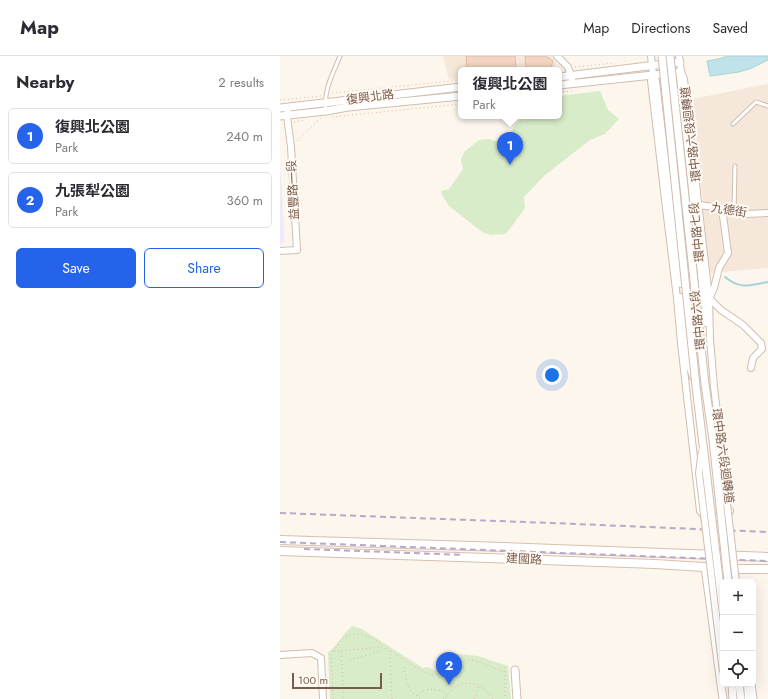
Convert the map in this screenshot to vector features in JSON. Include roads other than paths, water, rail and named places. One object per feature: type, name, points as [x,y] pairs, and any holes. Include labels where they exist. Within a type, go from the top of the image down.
[{"type":"main road","name":"建國路","points":[[280,540],[768,557]]},
{"type":"main road","name":"建國路","points":[[280,551],[768,569]]},
{"type":"street","points":[[557,56],[568,67],[573,84]]},
{"type":"street","name":"環中路六段","points":[[651,56],[653,74],[656,81],[668,208],[684,343],[696,386]]},
{"type":"street","name":"環中路六段","points":[[662,56],[703,447],[699,473],[720,651]]},
{"type":"street","name":"環中路六段","points":[[670,56],[705,384],[713,440],[720,456],[723,469],[737,579]]},
{"type":"street","points":[[562,77],[652,66],[680,59]]},
{"type":"street","name":"環中路七段","points":[[680,59],[680,78],[707,298],[709,358],[705,384]]},
{"type":"street","points":[[562,85],[680,72]]},
{"type":"street","name":"復興北路","points":[[280,108],[458,87]]},
{"type":"street","name":"復興北路","points":[[285,118],[328,114],[348,107],[458,96]]},
{"type":"street","name":"益豐路一段","points":[[280,251],[297,250],[291,147],[285,118],[288,107]]},
{"type":"street","name":"九德街","points":[[668,208],[696,206],[722,208],[744,214],[768,213]]},
{"type":"street","points":[[707,298],[714,288],[719,268],[728,253],[722,208]]},
{"type":"street","points":[[679,298],[707,298],[721,310],[743,325],[761,343],[762,349],[753,358],[751,368]]},
{"type":"street","points":[[684,343],[709,339]]},
{"type":"street","name":"環中路六段迴轉道","points":[[684,343],[700,511],[707,518],[727,517],[730,510],[716,410],[709,339]]},
{"type":"street","points":[[713,440],[728,579]]},
{"type":"street","points":[[703,447],[720,587]]},
{"type":"street","points":[[705,567],[722,699]]},
{"type":"street","name":"環中路六段","points":[[737,569],[737,579]]},
{"type":"street","points":[[280,655],[312,653],[321,658],[323,699]]},
{"type":"street","points":[[515,670],[517,699]]},
{"type":"street","points":[[724,687],[726,699]]},
{"type":"street","points":[[732,687],[733,699]]},
{"type":"street","points":[[740,687],[741,699]]},
{"type":"street","points":[[747,687],[748,699]]},
{"type":"street","points":[[751,687],[753,699]]},
{"type":"lane","points":[[328,114],[325,103],[326,94],[340,56]]},
{"type":"lane","points":[[733,124],[756,102],[768,106]]},
{"type":"lane","points":[[734,212],[735,166]]},
{"type":"water","points":[[728,56],[768,56],[768,60],[752,68],[739,72],[710,76],[707,61]]},
{"type":"waterway","points":[[725,277],[736,284],[745,286],[768,282]]},
{"type":"railway","points":[[280,513],[768,532]]},
{"type":"railway","points":[[280,542],[768,561]]},
{"type":"railway","points":[[304,549],[464,555]]},
{"type":"place","name":"復興北公園","points":[[510,165]]},
{"type":"place","name":"九張犁公園","points":[[449,685]]}]
